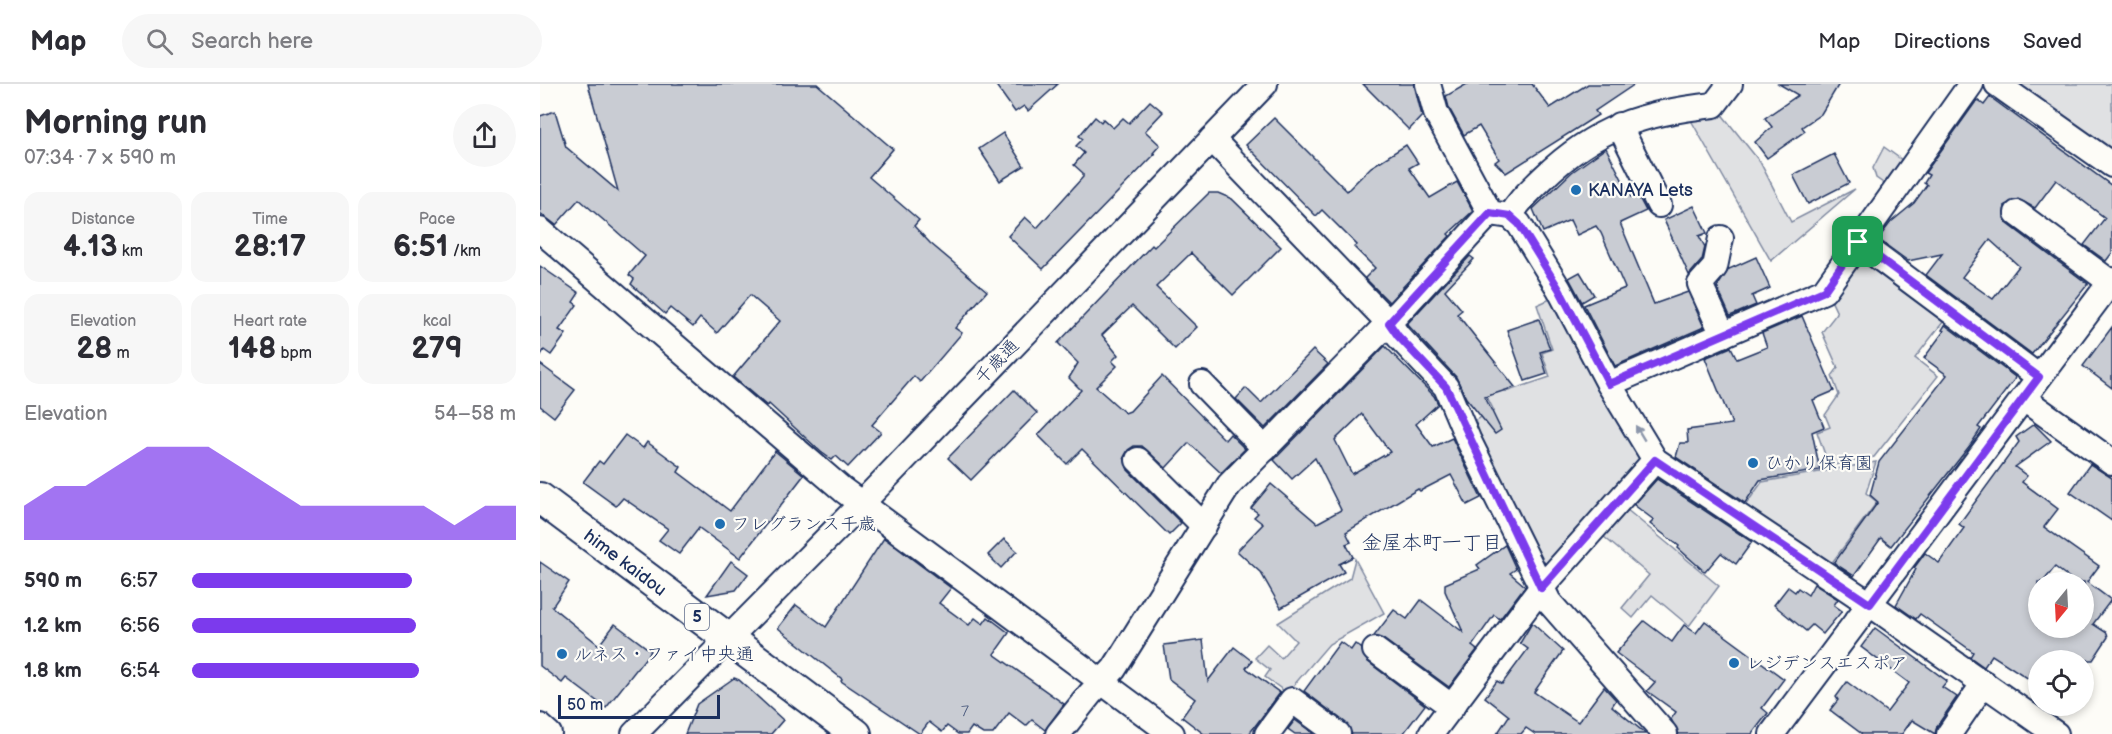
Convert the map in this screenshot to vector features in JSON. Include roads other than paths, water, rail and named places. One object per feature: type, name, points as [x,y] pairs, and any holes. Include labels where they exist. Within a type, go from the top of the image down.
[{"type":"main road","name":"hime kaidou","points":[[540,498],[855,734]]},
{"type":"street","points":[[1428,84],[1436,113],[1500,215],[1519,224],[1559,289],[1609,384],[1655,460],[1870,604],[2056,734]]},
{"type":"street","points":[[1058,734],[1114,669],[1229,485],[1389,323],[1500,215],[1516,204],[1566,156],[1619,125],[1665,110],[1714,105],[1730,84]]},
{"type":"street","points":[[1609,384],[1824,291],[1971,84]]},
{"type":"street","points":[[1997,84],[2112,165]]},
{"type":"street","name":"千歳通","points":[[634,734],[861,504],[1212,139],[1258,87]]},
{"type":"street","points":[[1619,125],[1659,205]]},
{"type":"street","points":[[1212,139],[1389,323],[1398,336],[1446,387],[1549,602],[1665,734]]},
{"type":"street","points":[[1772,734],[2111,281],[2017,213]]},
{"type":"street","points":[[540,230],[861,504],[1172,734]]},
{"type":"street","points":[[1721,238],[1716,264],[1700,284],[1723,335]]},
{"type":"street","points":[[1858,242],[2039,377]]},
{"type":"street","points":[[1202,384],[1265,449]]},
{"type":"street","points":[[2024,399],[2112,462]]},
{"type":"street","points":[[1138,460],[1204,526]]},
{"type":"street","points":[[1431,734],[1541,588],[1655,460]]},
{"type":"street","points":[[1375,650],[1452,707]]},
{"type":"street","points":[[1949,734],[1984,683]]},
{"type":"street","points":[[1267,734],[1292,700],[1338,734]]},
{"type":"street","points":[[540,726],[549,734]]},
{"type":"place","name":"KANAYA Lets","points":[[1576,190]]},
{"type":"place","name":"ひかり保育園","points":[[1753,463]]},
{"type":"place","name":"フレグランス千歳","points":[[720,524]]},
{"type":"place","name":"ルネス・ファイ中央通","points":[[562,654]]},
{"type":"place","name":"レジデンスエスポア","points":[[1734,663]]},
{"type":"district","name":"金屋本町一丁目","points":[[1432,543]]}]
